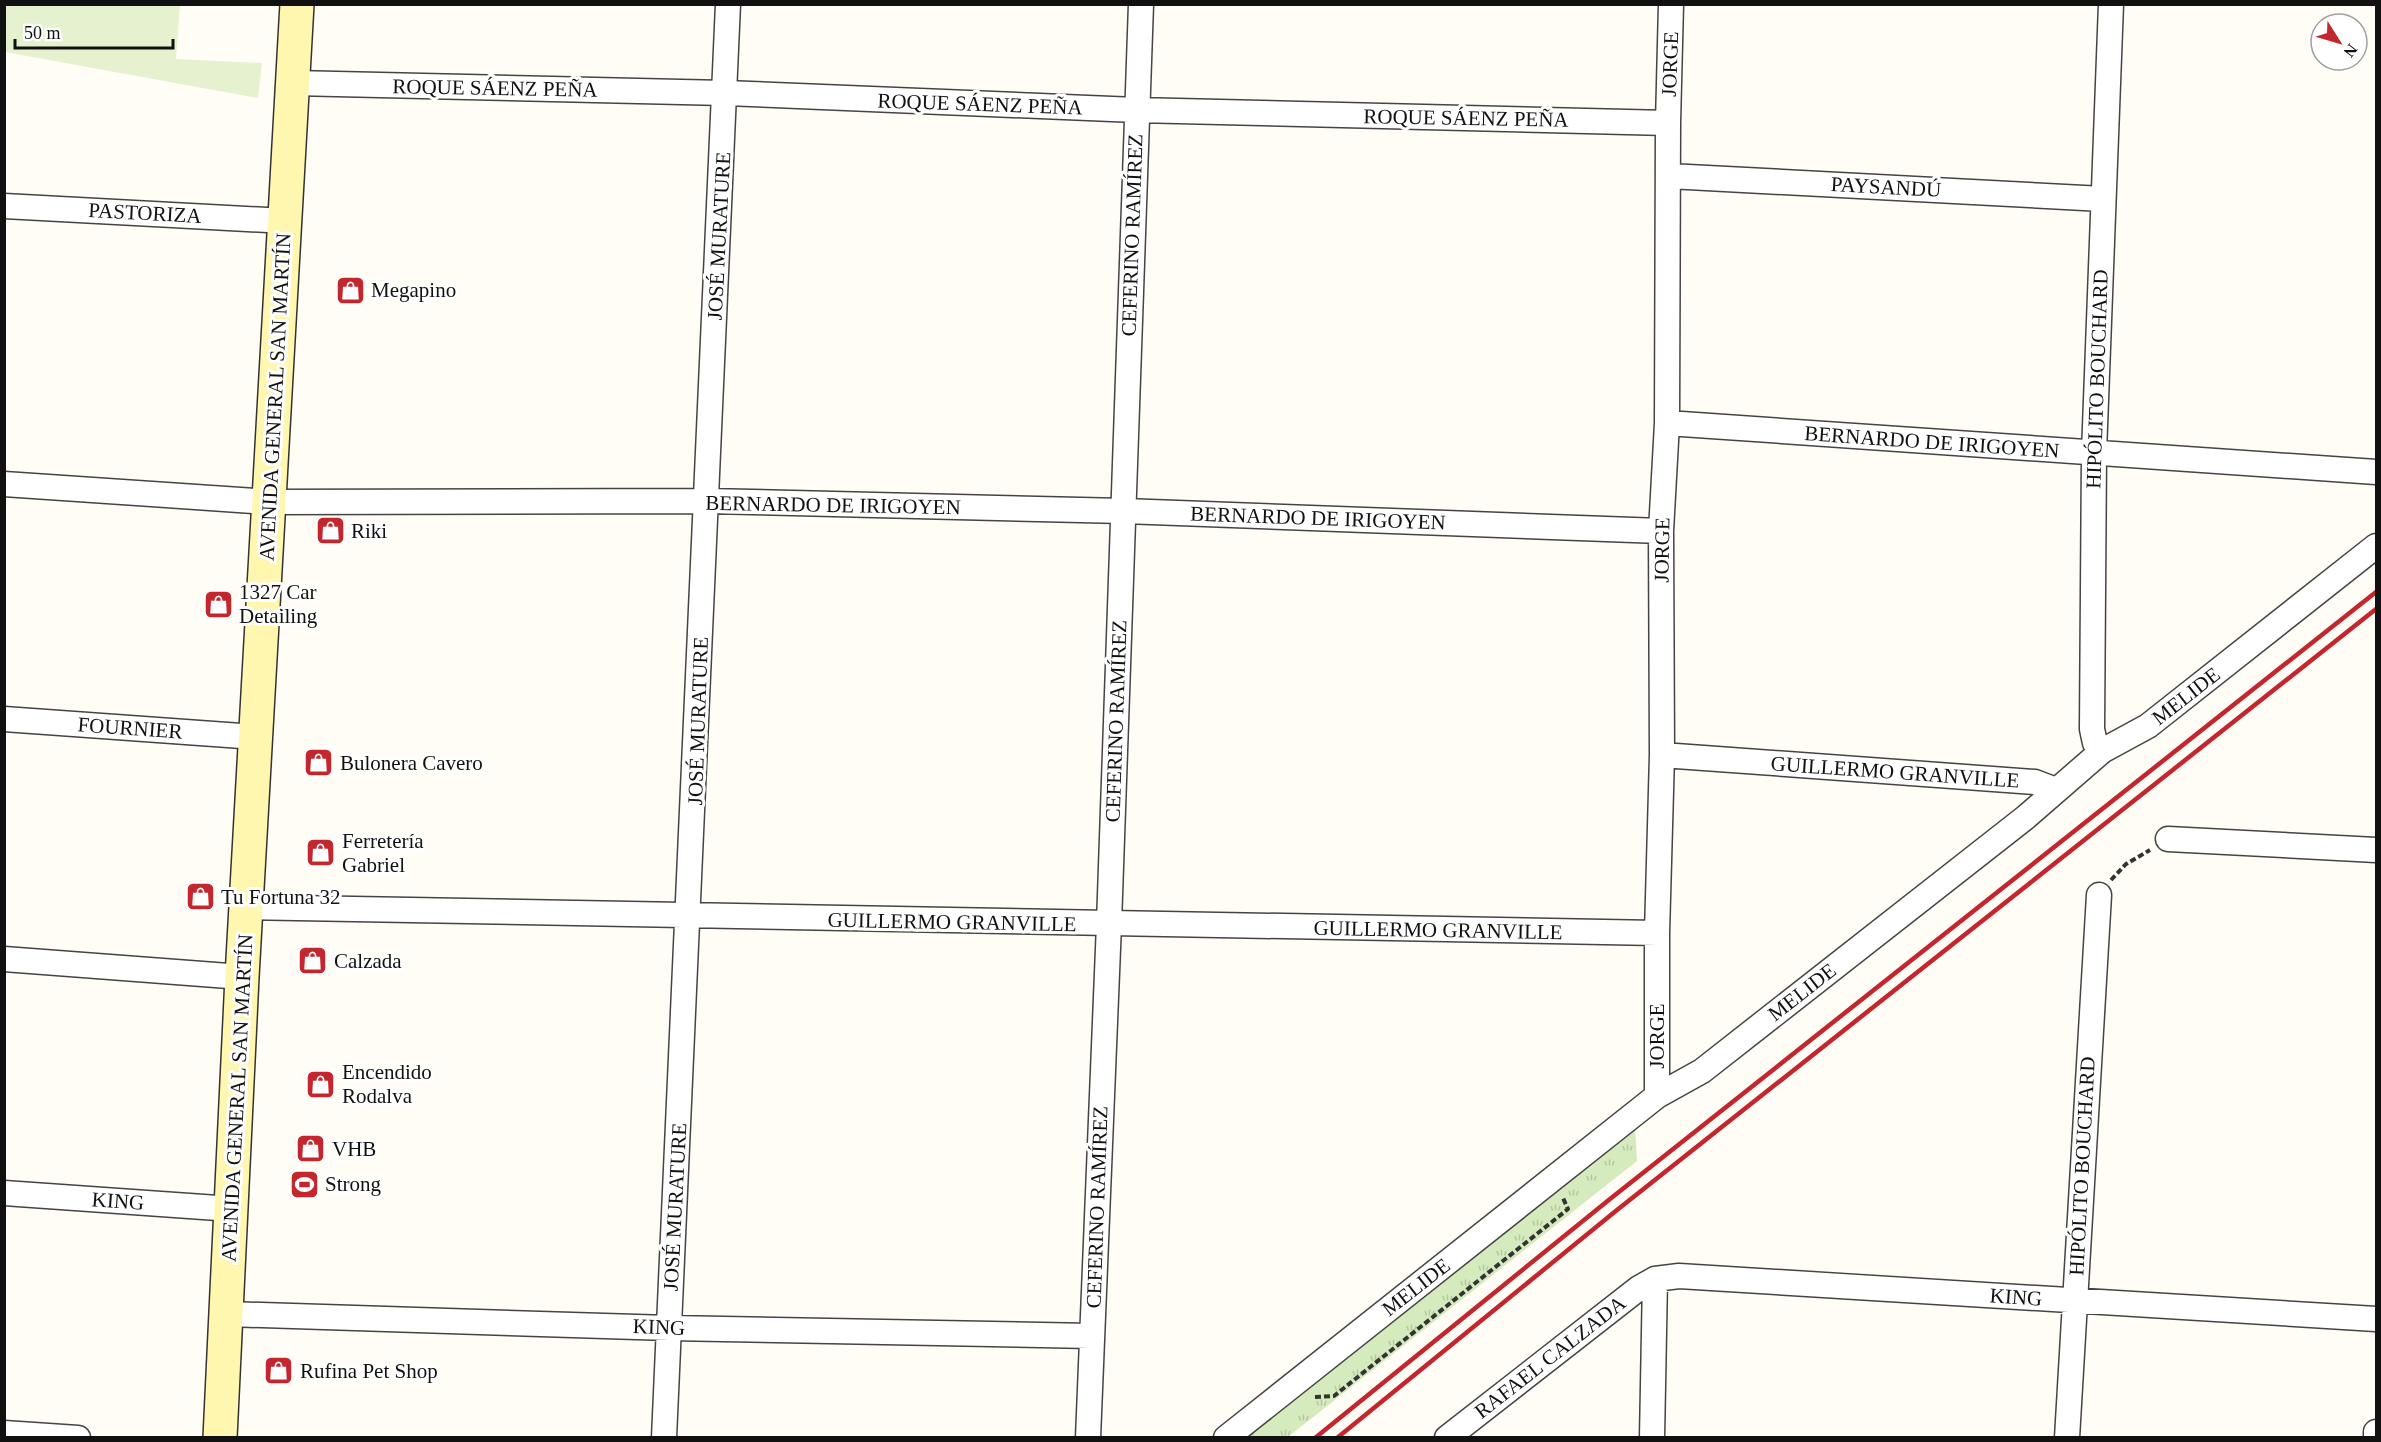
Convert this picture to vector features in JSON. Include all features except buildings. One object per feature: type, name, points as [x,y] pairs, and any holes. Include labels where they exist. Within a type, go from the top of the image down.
[{"type":"main road","name":"AVENIDA GENERAL SAN MARTÍN","points":[[220,1437],[228,1314],[242,977],[297,4]]},
{"type":"street","name":"JOSÉ MURATURE","points":[[664,1437],[728,4]]},
{"type":"street","name":"CEFERINO RAMÍREZ","points":[[1088,1437],[1124,511],[1140,4]]},
{"type":"street","name":"JORGE","points":[[1657,1096],[1657,933],[1662,755],[1661,531],[1666,423],[1671,4]]},
{"type":"street","name":"HIPÓLITO BOUCHARD","points":[[2102,751],[2096,743],[2092,729],[2094,453],[2111,4]]},
{"type":"street","name":"ROQUE SÁENZ PEÑA","points":[[293,83],[725,93],[1136,110],[1668,123]]},
{"type":"street","name":"PAYSANDÚ","points":[[1669,176],[2103,199]]},
{"type":"street","name":"PASTORIZA","points":[[4,206],[285,221]]},
{"type":"street","name":"BERNARDO DE IRIGOYEN","points":[[1666,423],[2376,472]]},
{"type":"street","name":"BERNARDO DE IRIGOYEN","points":[[4,484],[269,502],[707,501],[1124,511],[1661,531]]},
{"type":"street","name":"MELIDE","points":[[1226,1437],[1657,1096],[1702,1071],[2026,818],[2102,751],[2148,726],[2376,546]]},
{"type":"street","name":"FOURNIER","points":[[4,719],[256,737]]},
{"type":"street","name":"GUILLERMO GRANVILLE","points":[[1662,755],[2035,782],[2056,790]]},
{"type":"street","points":[[2168,838],[2376,850]]},
{"type":"street","name":"HIPÓLITO BOUCHARD","points":[[2067,1437],[2099,895]]},
{"type":"street","name":"GUILLERMO GRANVILLE","points":[[247,908],[1657,933]]},
{"type":"street","points":[[4,959],[242,977]]},
{"type":"street","name":"KING","points":[[4,1193],[232,1209]]},
{"type":"street","name":"KING","points":[[1655,1279],[1679,1276],[2376,1319]]},
{"type":"street","points":[[1652,1437],[1655,1279]]},
{"type":"street","name":"RAFAEL CALZADA","points":[[1447,1437],[1639,1287],[1655,1279]]},
{"type":"street","name":"KING","points":[[228,1314],[669,1328],[1091,1336]]},
{"type":"street","points":[[2376,1432],[2376,1437]]},
{"type":"street","points":[[4,1433],[78,1437]]},
{"type":"path","points":[[2099,895],[2127,864],[2168,838]]},
{"type":"path","points":[[1312,1397],[1334,1396],[1568,1209],[1563,1197],[1572,1190]]},
{"type":"green space","points":[[4,5],[180,5],[176,59],[262,63],[258,98],[5,52]]},
{"type":"green space","points":[[1635,1129],[1637,1161],[1288,1437],[1245,1438]]},
{"type":"railway","points":[[1315,1438],[1610,1199],[2376,592]]},
{"type":"railway","points":[[1337,1438],[1617,1210],[2376,609]]},
{"type":"place","name":"Megapino","points":[[350,290]]},
{"type":"place","name":"Riki","points":[[330,531]]},
{"type":"place","name":"1327 Car Detailing","points":[[218,604]]},
{"type":"place","name":"Bulonera Cavero","points":[[319,763]]},
{"type":"place","name":"Ferretería Gabriel","points":[[321,853]]},
{"type":"place","name":"Tu Fortuna 32","points":[[200,897]]},
{"type":"place","name":"Calzada","points":[[313,961]]},
{"type":"place","name":"Encendido Rodalva","points":[[321,1084]]},
{"type":"place","name":"VHB","points":[[311,1149]]},
{"type":"place","name":"Strong","points":[[304,1184]]},
{"type":"place","name":"Rufina Pet Shop","points":[[279,1371]]}]
